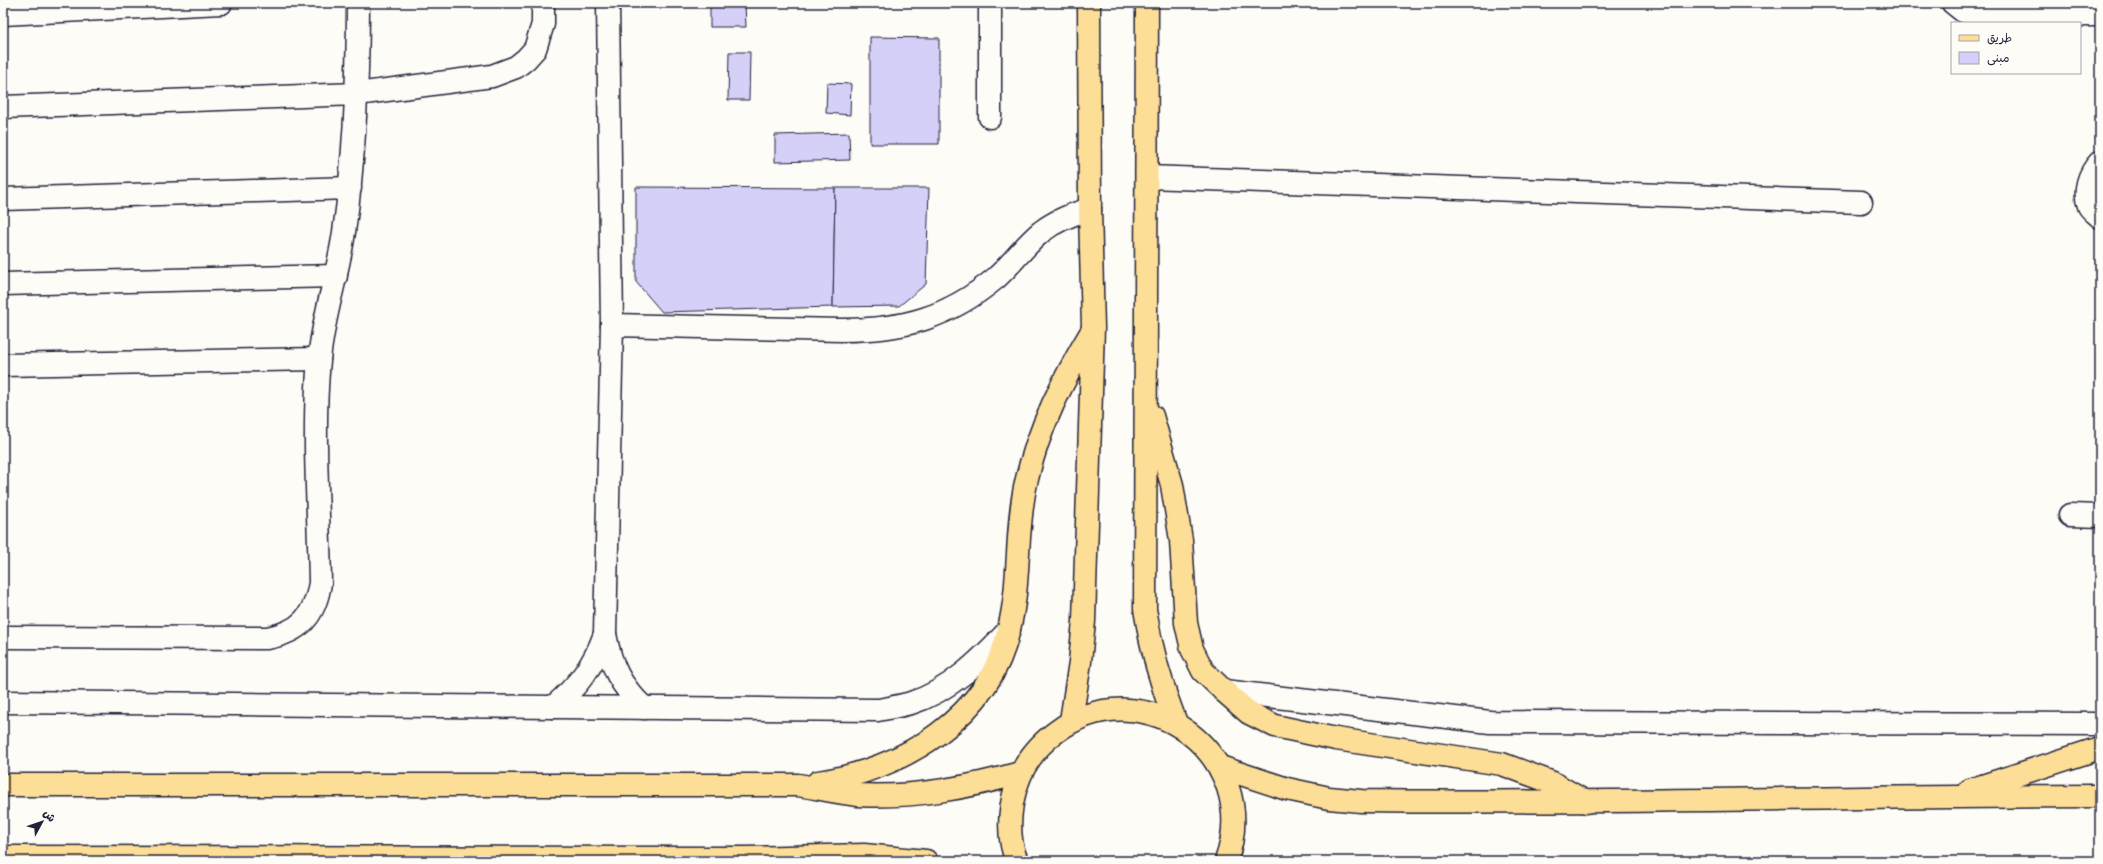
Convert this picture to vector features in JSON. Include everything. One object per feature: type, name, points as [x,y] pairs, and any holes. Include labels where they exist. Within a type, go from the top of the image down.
[{"type":"main road","points":[[1071,721],[1080,662],[1084,620],[1093,328],[1090,209],[1089,3]]},
{"type":"main road","points":[[1147,3],[1145,609],[1151,648],[1162,686],[1176,723]]},
{"type":"main road","points":[[3,785],[798,785],[845,778],[882,764],[930,740],[965,712],[993,674],[1009,630],[1017,582],[1019,531],[1026,483],[1049,412],[1074,361],[1093,328]]},
{"type":"main road","points":[[1146,400],[1172,485],[1181,540],[1186,623],[1192,649],[1203,671],[1224,691],[1249,713],[1275,726],[1336,739],[1502,764],[1553,783],[1587,802]]},
{"type":"main road","points":[[1017,861],[1010,830],[1011,801],[1020,773],[1041,743],[1071,721],[1096,712],[1124,709],[1150,713],[1176,723],[1193,735],[1208,750],[1220,767],[1231,797],[1234,829],[1226,861]]},
{"type":"main road","points":[[1951,796],[2100,748]]},
{"type":"main road","points":[[1220,767],[1287,789],[1335,798],[1362,801],[1587,802],[1951,796],[2100,796]]},
{"type":"main road","points":[[798,785],[857,794],[900,795],[948,791],[1020,773]]},
{"type":"main road","points":[[3,857],[740,859],[864,855],[926,861]]},
{"type":"street","points":[[3,14],[221,3]]},
{"type":"street","points":[[3,637],[267,638],[281,636],[293,630],[304,622],[313,610],[318,597],[320,583],[316,402],[319,359],[325,320],[336,276],[350,188],[357,94],[358,3]]},
{"type":"street","points":[[3,107],[357,94],[492,76],[510,70],[526,59],[534,48],[543,24],[543,3]]},
{"type":"street","points":[[608,3],[612,325],[605,634],[613,667],[621,682],[644,708]]},
{"type":"street","points":[[990,3],[990,117]]},
{"type":"street","points":[[1953,3],[1963,11],[1983,16],[2100,15]]},
{"type":"street","points":[[2100,162],[2094,168],[2086,190],[2089,206],[2100,217]]},
{"type":"street","points":[[1147,177],[1861,202]]},
{"type":"street","points":[[3,199],[350,188]]},
{"type":"street","points":[[612,325],[842,330],[875,330],[909,325],[940,313],[970,297],[997,277],[1040,232],[1070,215],[1090,209]]},
{"type":"street","points":[[3,284],[336,276]]},
{"type":"street","points":[[3,365],[319,359]]},
{"type":"street","points":[[2070,515],[2100,516]]},
{"type":"street","points":[[3,702],[878,710],[912,702],[940,689],[978,662],[1009,630]]},
{"type":"street","points":[[553,707],[580,682],[599,651],[605,634]]},
{"type":"street","points":[[1224,691],[1490,722],[2100,724]]},
{"type":"building","points":[[710,3],[745,3],[746,27],[710,27]]},
{"type":"building","points":[[870,37],[939,38],[939,144],[870,144]]},
{"type":"building","points":[[729,52],[750,52],[749,100],[728,100]]},
{"type":"building","points":[[827,83],[851,84],[850,115],[826,113]]},
{"type":"building","points":[[849,133],[850,160],[775,162],[775,135]]},
{"type":"building","points":[[636,187],[835,188],[833,307],[662,312],[636,282]]},
{"type":"building","points":[[835,188],[929,188],[926,284],[899,306],[833,307]]}]
